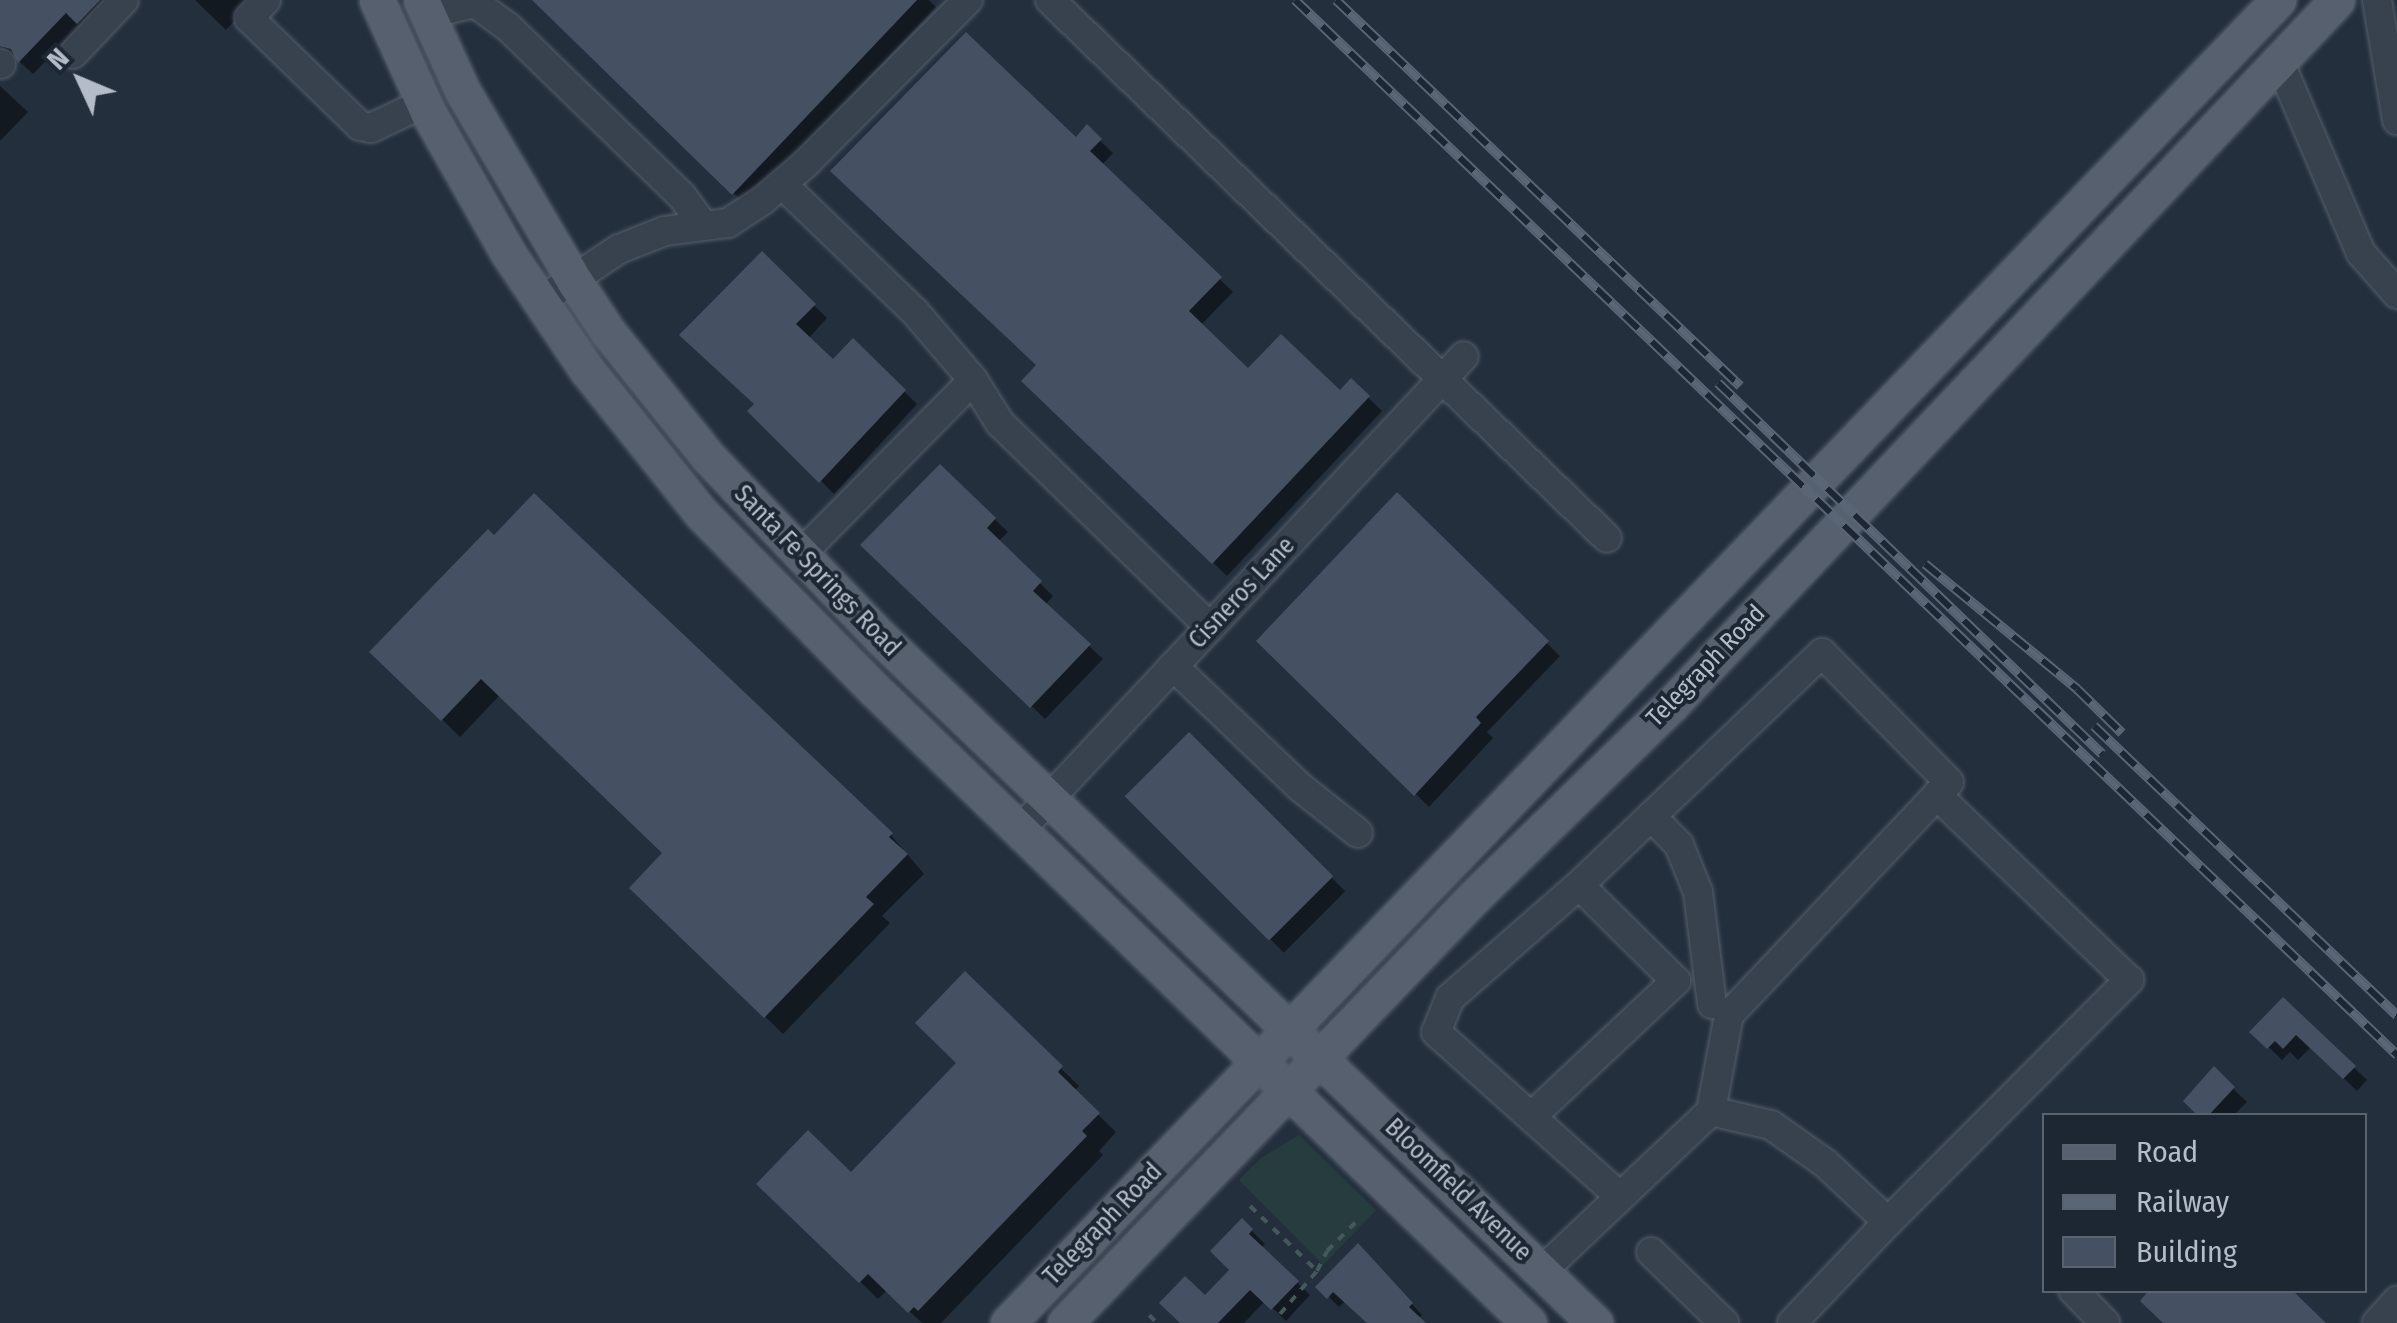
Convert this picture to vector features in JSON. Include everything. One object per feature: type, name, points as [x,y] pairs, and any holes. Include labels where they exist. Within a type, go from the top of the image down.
[{"type":"main road","name":"Santa Fe Springs Road","points":[[377,0],[473,198],[539,302],[640,442],[702,514],[1258,1062]]},
{"type":"main road","name":"Telegraph Road","points":[[1008,1323],[2278,0]]},
{"type":"main road","name":"Telegraph Road","points":[[1066,1323],[1472,898],[1670,706],[2337,0]]},
{"type":"main road","name":"Santa Fe Springs Road","points":[[424,7],[508,174],[575,282],[608,332],[708,457],[799,556],[1320,1057]]},
{"type":"main road","name":"Bloomfield Avenue","points":[[1320,1057],[1595,1323]]},
{"type":"main road","name":"Bloomfield Avenue","points":[[1258,1062],[1529,1323]]},
{"type":"street","points":[[73,54],[124,0]]},
{"type":"street","points":[[266,0],[249,18],[360,126],[371,128],[424,103]]},
{"type":"street","points":[[539,302],[575,282],[619,249],[666,231],[728,223],[782,184],[968,0]]},
{"type":"street","points":[[1050,0],[1607,538]]},
{"type":"street","points":[[2377,0],[2397,120]]},
{"type":"street","points":[[424,7],[475,4],[508,28],[682,196],[704,226]]},
{"type":"street","points":[[2279,61],[2361,253],[2394,281]]},
{"type":"street","points":[[782,184],[915,312],[973,380],[1000,423],[1210,627]]},
{"type":"street","name":"Cisneros Lane","points":[[1020,830],[1464,356]]},
{"type":"street","points":[[799,556],[973,380]]},
{"type":"street","points":[[1618,1196],[1436,1032],[1450,998],[1579,885],[1822,652],[1949,782],[1720,1010]]},
{"type":"street","points":[[1173,666],[1300,787],[1358,833]]},
{"type":"street","points":[[1792,1323],[2129,980],[1938,795]]},
{"type":"street","points":[[1542,1272],[1711,1111],[1720,1010],[1698,892],[1679,845],[1651,816]]},
{"type":"street","points":[[1579,885],[1676,981],[1720,1010]]},
{"type":"street","points":[[1531,1117],[1676,981]]},
{"type":"street","points":[[1711,1111],[1772,1125],[1824,1162],[1888,1222]]},
{"type":"street","points":[[1650,1252],[1724,1323]]},
{"type":"street","points":[[2076,1293],[2105,1323]]},
{"type":"street","points":[[2377,1323],[2397,1301]]},
{"type":"path","points":[[1250,1206],[1318,1272]]},
{"type":"path","points":[[1280,1314],[1318,1272],[1326,1252],[1359,1218]]},
{"type":"path","points":[[1148,1315],[1157,1323]]},
{"type":"green space","points":[[1299,1135],[1376,1210],[1323,1265],[1239,1180],[1261,1158]]},
{"type":"building","points":[[0,0],[100,0],[77,24],[66,13],[18,63],[11,49],[0,46]]},
{"type":"building","points":[[532,0],[917,0],[732,195]]},
{"type":"building","points":[[966,32],[1076,137],[1087,124],[1102,139],[1090,151],[1222,277],[1189,311],[1248,368],[1281,334],[1340,390],[1351,378],[1370,396],[1212,564],[1021,381],[1036,365],[830,171]]},
{"type":"building","points":[[762,251],[816,304],[796,324],[833,359],[853,338],[906,390],[819,483],[747,411],[754,404],[679,335]]},
{"type":"building","points":[[940,464],[996,518],[987,528],[1042,581],[1033,591],[1091,644],[1030,708],[860,545]]},
{"type":"building","points":[[1397,492],[1549,641],[1476,717],[1481,723],[1414,796],[1256,641]]},
{"type":"building","points":[[534,493],[893,833],[889,837],[908,854],[866,897],[874,904],[764,1018],[629,888],[662,853],[481,679],[441,721],[369,652],[488,529],[494,535]]},
{"type":"building","points":[[1189,732],[1333,876],[1269,941],[1125,796]]},
{"type":"building","points":[[965,971],[1063,1066],[1058,1072],[1100,1113],[1082,1131],[1087,1136],[918,1311],[914,1307],[908,1313],[868,1274],[859,1283],[756,1184],[808,1130],[851,1172],[956,1063],[915,1023]]},
{"type":"building","points":[[2283,997],[2356,1066],[2343,1079],[2296,1035],[2283,1049],[2275,1041],[2267,1049],[2249,1032]]},
{"type":"building","points":[[2214,1066],[2235,1087],[2211,1113],[2195,1113],[2183,1101]]},
{"type":"building","points":[[1242,1218],[1253,1229],[1249,1234],[1299,1281],[1271,1310],[1250,1290],[1218,1323],[1180,1323],[1159,1303],[1185,1276],[1205,1295],[1229,1270],[1210,1251]]},
{"type":"building","points":[[1358,1243],[1413,1303],[1409,1307],[1426,1323],[1367,1323],[1333,1292],[1327,1299],[1315,1287]]},
{"type":"building","points":[[2147,1293],[2295,1293],[2326,1323],[2163,1323],[2140,1301]]},
{"type":"railway","points":[[1295,0],[2397,1055]]},
{"type":"railway","points":[[1336,0],[1740,386]]},
{"type":"railway","points":[[1718,383],[2102,754]]},
{"type":"railway","points":[[1925,564],[2077,689],[2122,733]]},
{"type":"railway","points":[[2094,726],[2397,1016]]}]
